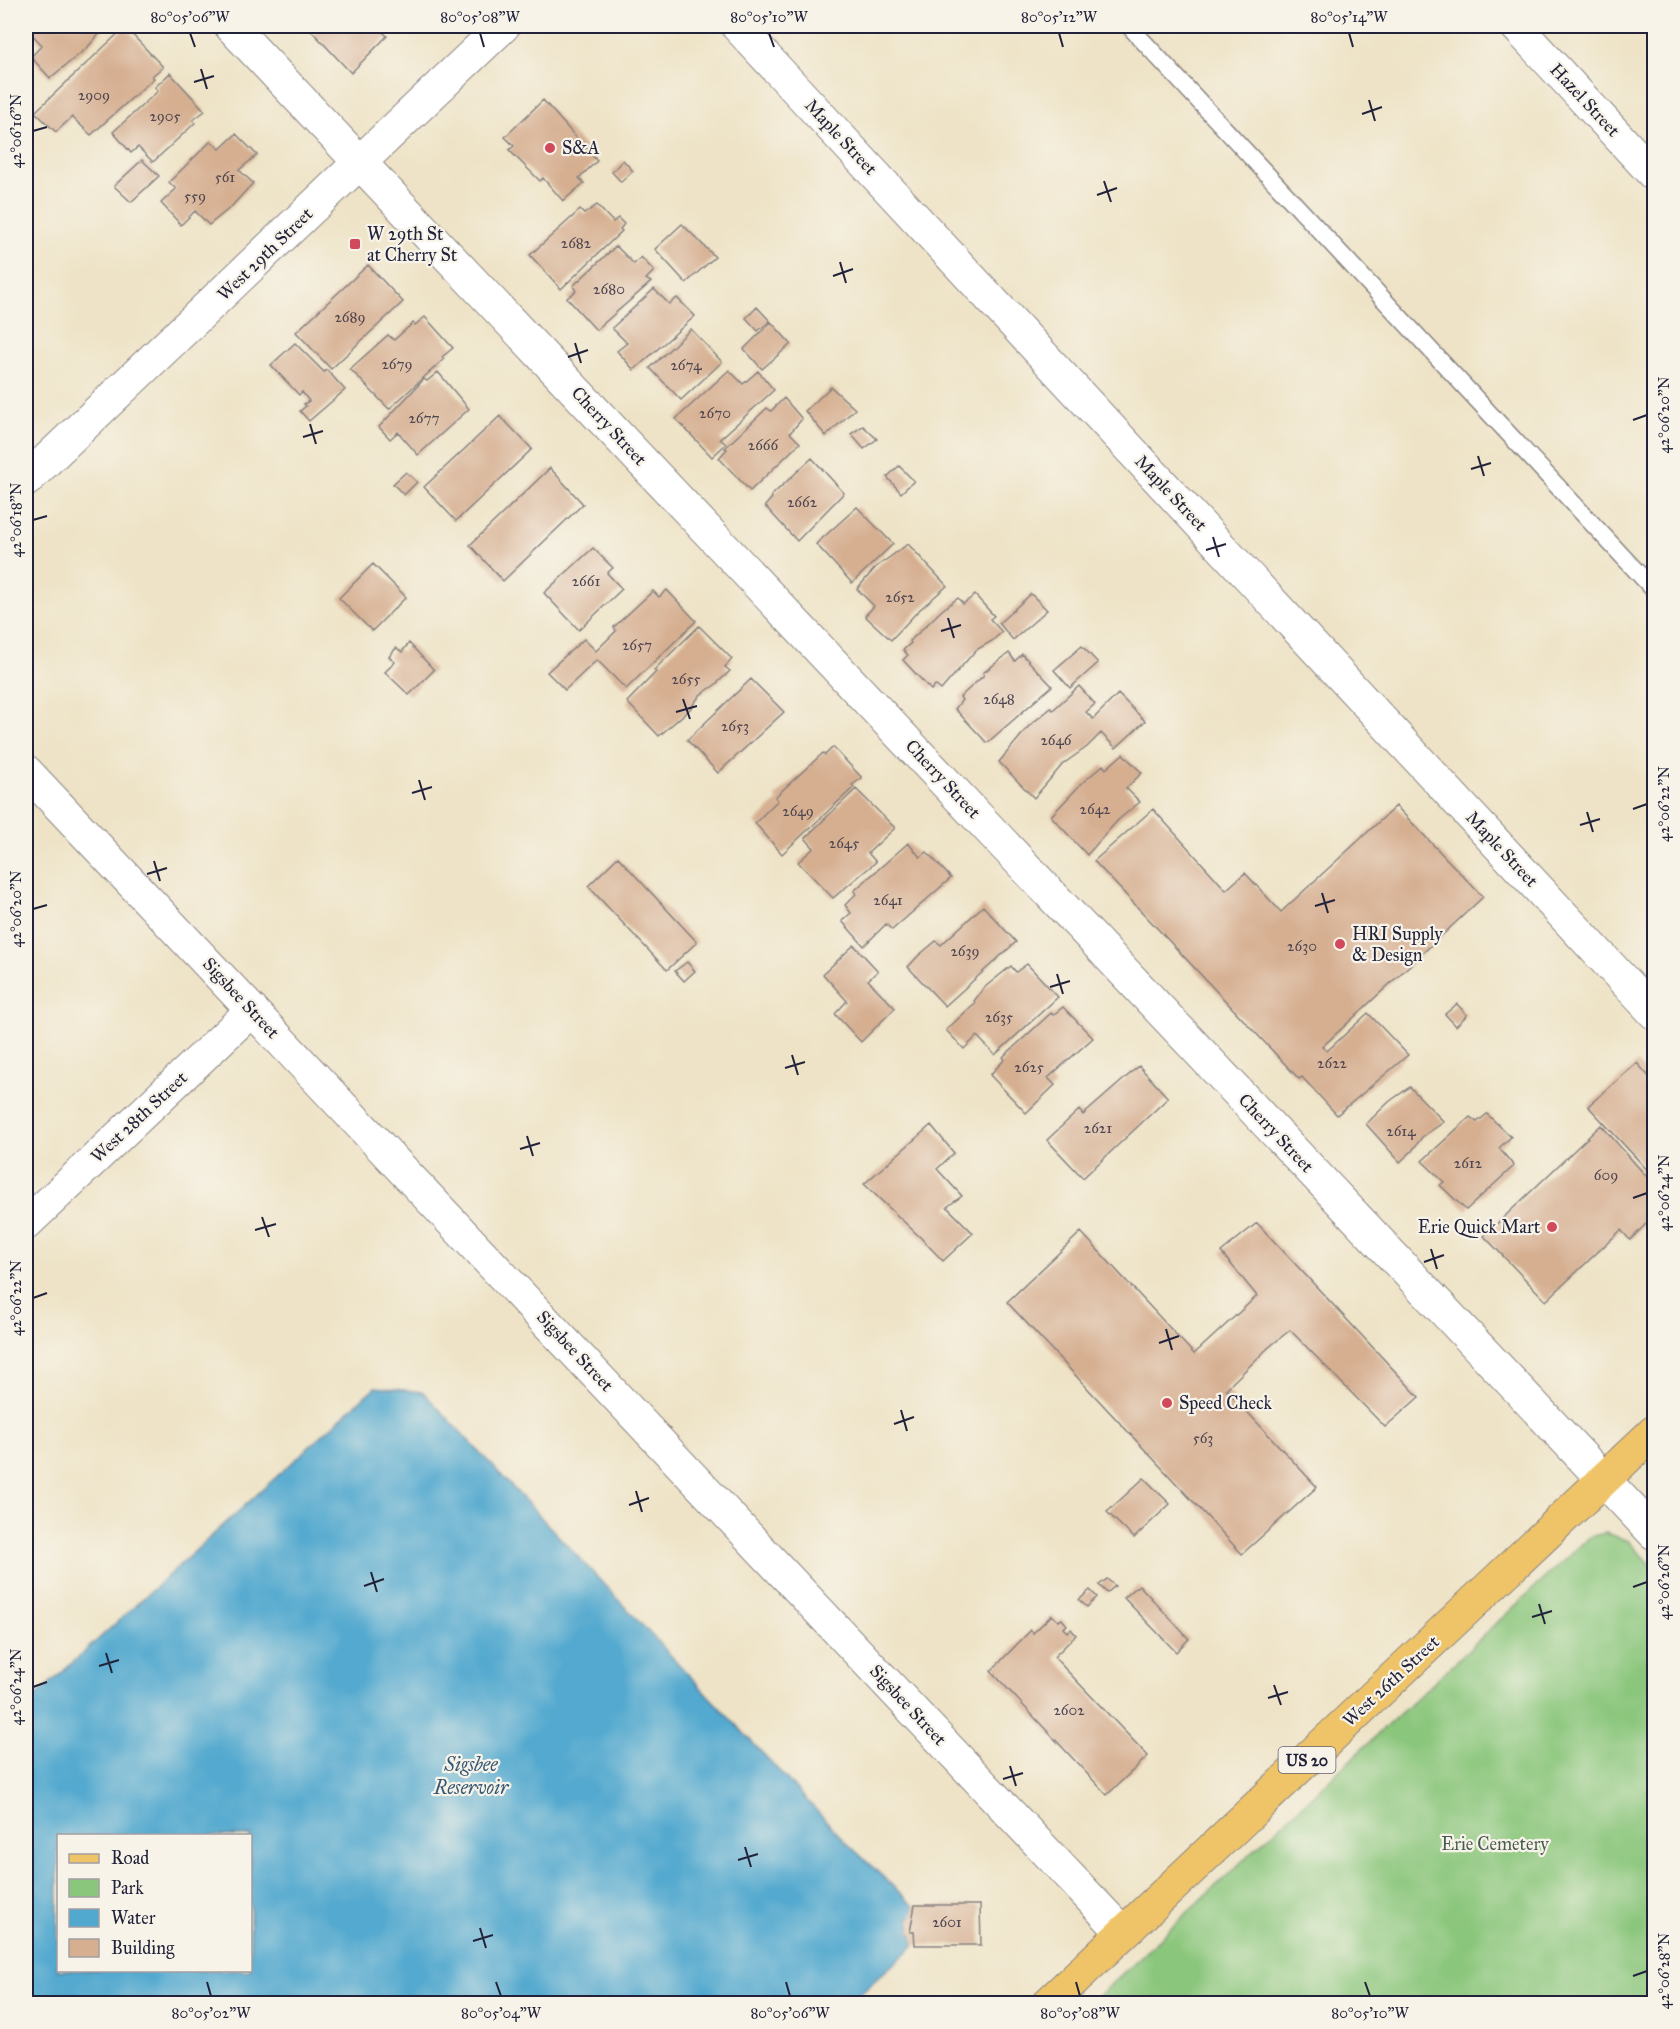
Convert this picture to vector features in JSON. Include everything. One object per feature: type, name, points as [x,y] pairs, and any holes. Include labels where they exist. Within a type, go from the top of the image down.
[{"type":"main road","name":"West 26th Street","points":[[1048,2004],[1654,1432]]},
{"type":"street","name":"Cherry Street","points":[[231,26],[1654,1533]]},
{"type":"street","name":"West 29th Street","points":[[26,480],[503,26]]},
{"type":"street","name":"Maple Street","points":[[737,26],[1654,1013]]},
{"type":"street","name":"Hazel Street","points":[[1516,26],[1654,175]]},
{"type":"street","name":"Sigsbee Street","points":[[26,771],[1123,1933]]},
{"type":"street","name":"West 28th Street","points":[[26,1224],[252,1010]]},
{"type":"lane","points":[[1129,26],[1654,590]]},
{"type":"green space","name":"Erie Cemetery","points":[[1606,1533],[1629,1541],[1654,1569],[1654,2003],[1091,2003],[1579,1546],[1593,1536]]},
{"type":"water","name":"Sigsbee Reservoir","points":[[375,1387],[423,1392],[846,1842],[914,1906],[914,1916],[910,1917],[910,1932],[913,1933],[914,1946],[849,2003],[26,2004],[26,1705]]},
{"type":"building","points":[[34,26],[106,26],[87,48],[50,78],[31,57],[42,45],[28,30]]},
{"type":"building","points":[[307,26],[377,26],[387,36],[351,73]]},
{"type":"building","points":[[125,27],[163,67],[152,76],[154,78],[91,135],[72,117],[56,132],[35,112]]},
{"type":"building","points":[[170,73],[205,111],[193,120],[195,123],[153,162],[138,147],[131,153],[113,132],[158,91],[155,87]]},
{"type":"building","points":[[543,100],[597,161],[579,178],[584,183],[563,201],[543,178],[540,181],[509,150],[514,146],[505,137]]},
{"type":"building","points":[[236,134],[257,155],[239,170],[253,183],[231,207],[209,225],[195,211],[181,225],[161,203],[176,189],[169,182],[211,141],[220,149]]},
{"type":"building","points":[[142,160],[159,176],[131,202],[114,186]]},
{"type":"building","points":[[623,160],[633,171],[621,182],[612,172]]},
{"type":"building","points":[[597,205],[613,222],[618,218],[624,224],[620,229],[622,231],[561,289],[530,255],[580,210],[584,214]]},
{"type":"building","points":[[682,224],[715,257],[686,283],[655,249]]},
{"type":"building","points":[[616,246],[634,264],[641,257],[654,271],[646,279],[651,282],[596,330],[567,298],[576,291],[573,286]]},
{"type":"building","points":[[368,265],[403,302],[331,369],[296,332]]},
{"type":"building","points":[[654,289],[669,304],[677,298],[695,316],[634,370],[617,351],[627,343],[612,328]]},
{"type":"building","points":[[757,307],[770,321],[758,331],[746,318]]},
{"type":"building","points":[[425,317],[453,348],[389,409],[350,369],[388,335],[394,340],[413,323],[415,325]]},
{"type":"building","points":[[771,322],[791,344],[762,369],[744,349]]},
{"type":"building","points":[[691,329],[722,362],[681,400],[650,368]]},
{"type":"building","points":[[295,343],[324,372],[327,370],[345,390],[309,421],[300,411],[309,401],[302,392],[299,395],[271,365]]},
{"type":"building","points":[[729,370],[743,384],[758,371],[774,390],[720,439],[726,444],[712,457],[676,419]]},
{"type":"building","points":[[438,372],[469,409],[418,455],[398,432],[390,439],[379,427],[424,379],[427,381]]},
{"type":"building","points":[[831,387],[855,409],[826,436],[805,411]]},
{"type":"building","points":[[784,398],[802,419],[790,433],[800,443],[750,491],[719,458],[727,449],[725,448],[767,408],[771,411]]},
{"type":"building","points":[[500,416],[532,449],[456,521],[424,487]]},
{"type":"building","points":[[863,426],[877,439],[864,449],[851,434]]},
{"type":"building","points":[[812,458],[844,493],[797,541],[765,506],[772,498],[771,496]]},
{"type":"building","points":[[899,466],[914,481],[901,493],[887,477]]},
{"type":"building","points":[[550,468],[583,504],[503,581],[470,545]]},
{"type":"building","points":[[406,472],[417,482],[404,495],[393,484]]},
{"type":"building","points":[[857,507],[893,544],[852,583],[816,544]]},
{"type":"building","points":[[908,544],[947,586],[918,611],[891,640],[865,616],[874,606],[857,589],[876,567]]},
{"type":"building","points":[[593,548],[613,568],[607,573],[622,589],[579,630],[544,593]]},
{"type":"building","points":[[373,564],[406,597],[372,631],[339,598]]},
{"type":"building","points":[[667,590],[696,621],[626,689],[597,660],[565,690],[547,672],[584,639],[596,651],[616,631],[614,627],[653,591],[659,597]]},
{"type":"building","points":[[1031,594],[1047,610],[1013,640],[999,623]]},
{"type":"building","points":[[975,595],[994,616],[990,619],[1002,632],[976,650],[941,690],[935,685],[931,690],[903,660],[908,655],[903,650],[942,610],[958,598],[963,604]]},
{"type":"building","points":[[699,626],[732,659],[725,667],[730,671],[700,695],[690,709],[659,736],[627,702],[656,672],[654,670]]},
{"type":"building","points":[[409,643],[434,670],[409,695],[385,672],[395,662],[389,657],[396,648],[402,652]]},
{"type":"building","points":[[1082,646],[1098,663],[1070,688],[1054,670]]},
{"type":"building","points":[[1009,653],[1015,661],[1022,654],[1052,686],[987,743],[955,709],[962,700],[960,697],[984,675],[983,673]]},
{"type":"building","points":[[751,679],[784,712],[718,773],[687,740]]},
{"type":"building","points":[[1079,686],[1095,704],[1086,712],[1093,719],[1118,694],[1145,721],[1116,748],[1101,733],[1087,747],[1063,764],[1034,798],[999,762],[1029,726],[1051,708],[1053,710]]},
{"type":"building","points":[[833,747],[862,778],[852,785],[854,787],[782,854],[755,823],[778,800],[775,797],[823,753],[825,755]]},
{"type":"building","points":[[1123,754],[1142,773],[1126,788],[1140,802],[1118,820],[1087,855],[1051,816],[1082,783],[1103,765],[1106,769]]},
{"type":"building","points":[[856,789],[895,828],[868,853],[876,862],[833,898],[798,862],[814,848],[805,838]]},
{"type":"building","points":[[1396,806],[1483,897],[1322,1047],[1327,1051],[1368,1013],[1408,1055],[1337,1115],[1302,1077],[1299,1079],[1094,861],[1153,809],[1226,890],[1245,873],[1281,912]]},
{"type":"building","points":[[908,843],[920,857],[927,852],[951,878],[892,930],[886,924],[864,946],[842,921],[851,913],[845,905],[856,894],[854,891]]},
{"type":"building","points":[[618,857],[697,942],[667,970],[588,886]]},
{"type":"building","points":[[983,906],[1016,942],[945,1006],[908,967],[936,941],[941,945]]},
{"type":"building","points":[[854,945],[878,971],[868,980],[895,1008],[861,1042],[835,1014],[847,1001],[823,974]]},
{"type":"building","points":[[687,962],[695,971],[684,981],[675,971]]},
{"type":"building","points":[[1027,964],[1058,997],[995,1055],[977,1036],[964,1049],[946,1030],[975,1003],[974,1001],[985,987],[1011,966],[1016,972]]},
{"type":"building","points":[[1457,1004],[1467,1015],[1456,1026],[1445,1014]]},
{"type":"building","points":[[1063,1007],[1093,1038],[1048,1078],[1055,1085],[1026,1113],[990,1075],[1005,1059],[1003,1057],[1051,1013],[1053,1015]]},
{"type":"building","points":[[1637,1063],[1654,1082],[1654,1177],[1588,1106]]},
{"type":"building","points":[[1139,1066],[1168,1098],[1083,1178],[1047,1140],[1079,1110],[1083,1115]]},
{"type":"building","points":[[1410,1087],[1444,1122],[1422,1137],[1400,1162],[1366,1124],[1390,1101]]},
{"type":"building","points":[[1487,1114],[1511,1137],[1499,1148],[1514,1166],[1466,1210],[1440,1185],[1444,1182],[1422,1161],[1470,1117],[1477,1122]]},
{"type":"building","points":[[931,1125],[954,1153],[937,1169],[962,1196],[947,1207],[973,1233],[943,1261],[864,1184]]},
{"type":"building","points":[[1601,1125],[1654,1185],[1654,1216],[1630,1240],[1621,1230],[1546,1301],[1484,1236]]},
{"type":"building","points":[[1257,1223],[1419,1397],[1385,1427],[1290,1330],[1268,1348],[1226,1389],[1317,1487],[1242,1554],[1007,1302],[1081,1232],[1194,1354],[1257,1296],[1221,1252]]},
{"type":"building","points":[[1144,1478],[1170,1504],[1134,1538],[1107,1512]]},
{"type":"building","points":[[1107,1579],[1115,1586],[1107,1593],[1099,1585]]},
{"type":"building","points":[[1139,1585],[1189,1639],[1176,1652],[1124,1598]]},
{"type":"building","points":[[1090,1590],[1097,1597],[1087,1607],[1079,1600]]},
{"type":"building","points":[[1052,1615],[1058,1621],[1062,1619],[1067,1625],[1063,1628],[1067,1632],[1071,1629],[1076,1635],[1054,1657],[1148,1756],[1107,1795],[991,1671],[1031,1630],[1033,1633]]},
{"type":"building","points":[[915,1905],[980,1905],[981,1945],[915,1945],[914,1932],[910,1932]]},
{"type":"place","name":"S&A","points":[[550,148]]},
{"type":"place","name":"W 29th St at Cherry St","points":[[355,244]]},
{"type":"place","name":"HRI Supply & Design","points":[[1340,944]]},
{"type":"place","name":"Erie Quick Mart","points":[[1552,1227]]},
{"type":"place","name":"Speed Check","points":[[1167,1403]]}]
